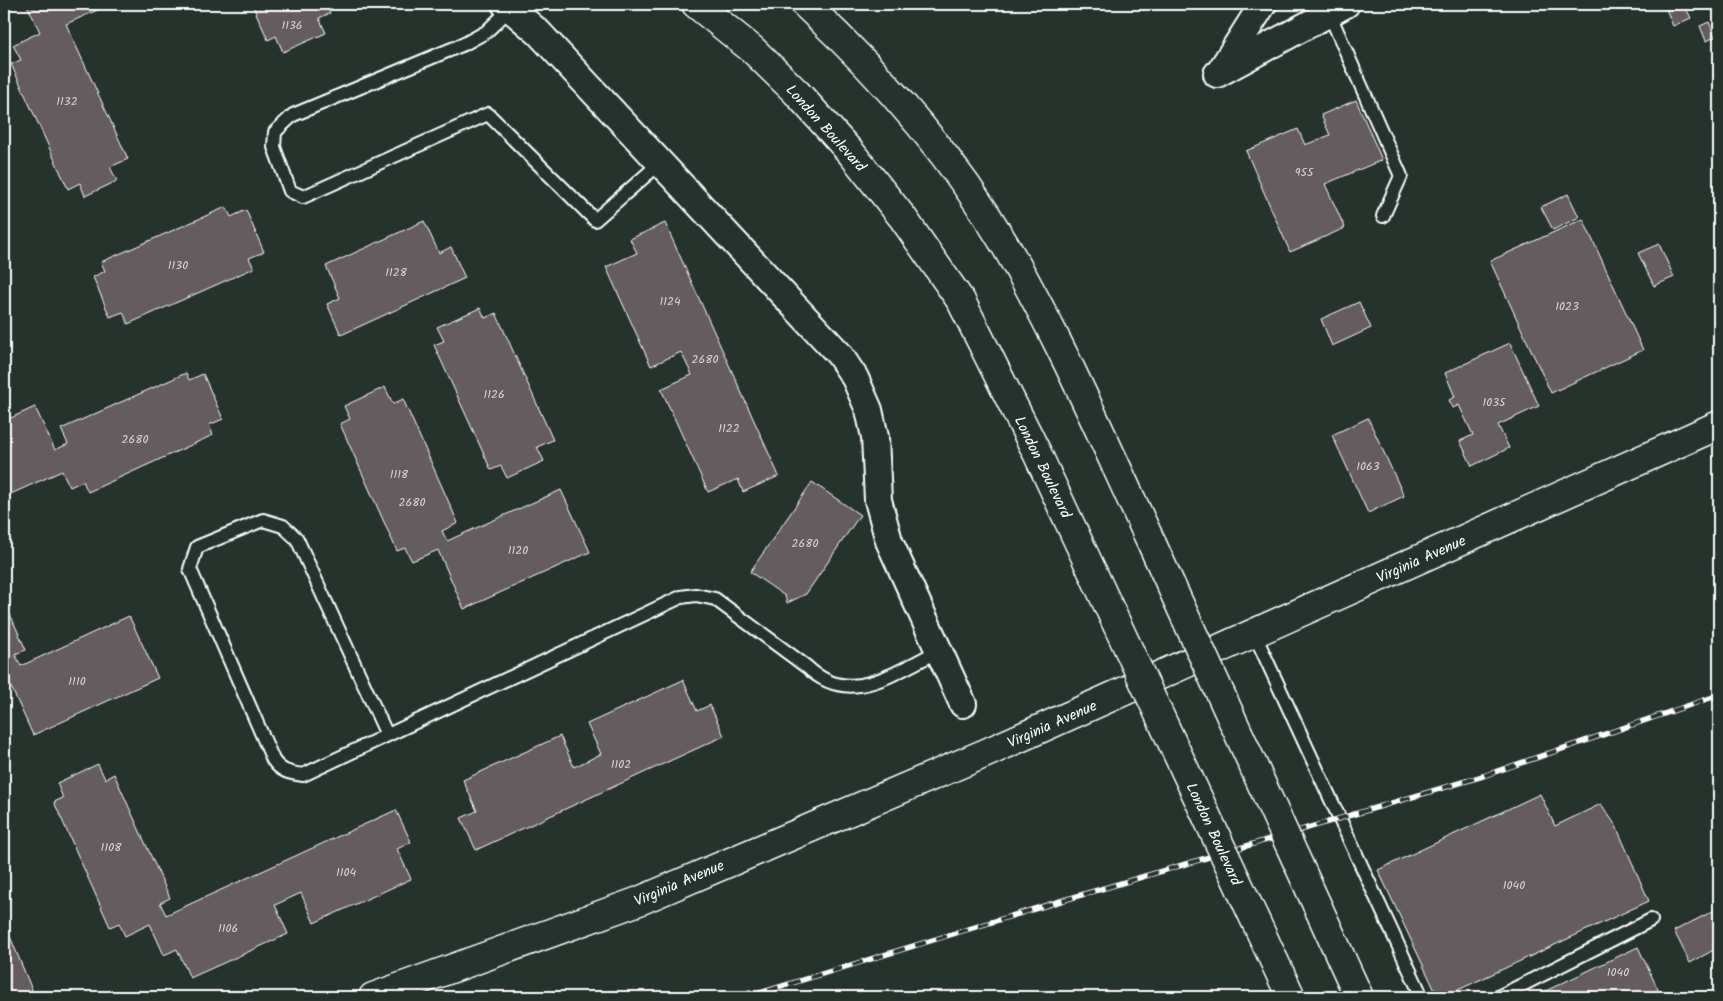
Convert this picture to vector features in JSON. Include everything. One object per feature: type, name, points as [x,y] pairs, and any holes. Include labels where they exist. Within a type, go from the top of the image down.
[{"type":"main road","name":"London Boulevard","points":[[696,4],[752,50],[798,94],[852,154],[913,233],[961,302],[1032,444],[1291,997]]},
{"type":"main road","points":[[805,4],[894,94],[952,166],[1004,243],[1030,289],[1152,544],[1359,997]]},
{"type":"main road","name":"Virginia Avenue","points":[[374,997],[639,901],[986,753],[1719,425]]},
{"type":"street","points":[[1263,4],[1218,73],[1337,8]]},
{"type":"street","points":[[508,6],[539,33],[660,162],[839,354],[855,378],[869,410],[876,437],[878,500],[889,541],[963,704]]},
{"type":"lane","points":[[508,6],[486,32],[464,44],[293,115],[275,132],[274,148],[290,191],[303,197],[488,114],[595,220],[660,162]]},
{"type":"lane","points":[[1337,8],[1401,176],[1383,216]]},
{"type":"lane","points":[[387,735],[297,539],[284,526],[263,520],[197,547],[190,569],[279,768],[289,773],[303,775],[681,597],[696,595],[715,599],[819,678],[837,686],[856,687],[939,651]]},
{"type":"lane","points":[[1254,634],[1422,997]]},
{"type":"lane","points":[[1498,997],[1651,920]]},
{"type":"building","points":[[29,4],[111,4],[66,24],[128,159],[110,167],[117,181],[85,196],[80,183],[68,189],[11,64],[21,60],[13,45],[40,32],[27,5]]},
{"type":"building","points":[[252,4],[326,4],[330,13],[319,18],[326,33],[283,52],[276,36],[268,40]]},
{"type":"building","points":[[1664,4],[1684,4],[1691,18],[1673,26]]},
{"type":"building","points":[[1709,22],[1715,37],[1706,41],[1700,26]]},
{"type":"building","points":[[1356,100],[1382,160],[1325,184],[1345,228],[1290,252],[1246,151],[1298,129],[1305,145],[1330,135],[1321,115]]},
{"type":"building","points":[[1568,194],[1579,217],[1553,230],[1541,207]]},
{"type":"building","points":[[226,207],[231,217],[246,210],[264,252],[249,258],[254,268],[128,324],[123,312],[110,317],[93,277],[105,271],[101,262]]},
{"type":"building","points":[[1583,219],[1643,350],[1551,393],[1490,261]]},
{"type":"building","points":[[424,221],[439,253],[451,247],[465,278],[341,335],[327,304],[340,298],[326,266]]},
{"type":"building","points":[[665,223],[779,476],[743,492],[738,479],[708,492],[661,389],[692,375],[681,352],[651,366],[606,267],[637,253],[630,239]]},
{"type":"building","points":[[1659,244],[1674,277],[1654,286],[1638,253]]},
{"type":"building","points":[[1359,302],[1371,328],[1332,346],[1321,319]]},
{"type":"building","points":[[480,308],[485,318],[496,313],[553,440],[537,447],[544,461],[507,478],[501,466],[491,470],[434,345],[444,341],[437,327]]},
{"type":"building","points":[[1510,343],[1539,406],[1498,425],[1509,448],[1472,466],[1460,441],[1473,435],[1459,405],[1453,408],[1449,400],[1455,397],[1445,373]]},
{"type":"building","points":[[186,373],[189,380],[203,374],[223,419],[209,425],[213,435],[88,492],[83,481],[70,487],[62,471],[4,497],[4,421],[35,407],[55,450],[68,444],[61,429]]},
{"type":"building","points":[[385,387],[393,404],[403,399],[458,523],[442,531],[447,541],[561,490],[590,552],[464,609],[438,550],[412,561],[405,548],[397,551],[340,424],[350,419],[344,406]]},
{"type":"building","points":[[1368,418],[1404,496],[1368,513],[1332,435]]},
{"type":"building","points":[[812,482],[860,515],[806,594],[787,603],[785,596],[750,572]]},
{"type":"building","points":[[4,601],[26,650],[15,654],[21,666],[129,616],[158,678],[33,735],[6,676],[4,677]]},
{"type":"building","points":[[683,680],[697,711],[710,705],[724,736],[476,850],[461,818],[477,811],[463,780],[560,736],[574,767],[601,754],[587,724]]},
{"type":"building","points":[[98,764],[105,779],[114,774],[170,898],[160,903],[166,915],[396,810],[411,842],[397,849],[411,879],[314,923],[301,893],[275,905],[288,934],[190,978],[177,949],[164,955],[150,924],[125,936],[119,923],[110,927],[54,802],[63,798],[57,783]]},
{"type":"building","points":[[1540,794],[1555,826],[1601,804],[1616,826],[1649,901],[1443,997],[1438,997],[1378,870]]},
{"type":"building","points":[[1719,908],[1719,947],[1690,963],[1674,931]]},
{"type":"building","points":[[4,922],[35,997],[4,997]]},
{"type":"building","points":[[1638,947],[1661,996],[1659,997],[1533,997]]},
{"type":"railway","points":[[747,997],[1054,903],[1483,776],[1719,695]]}]
